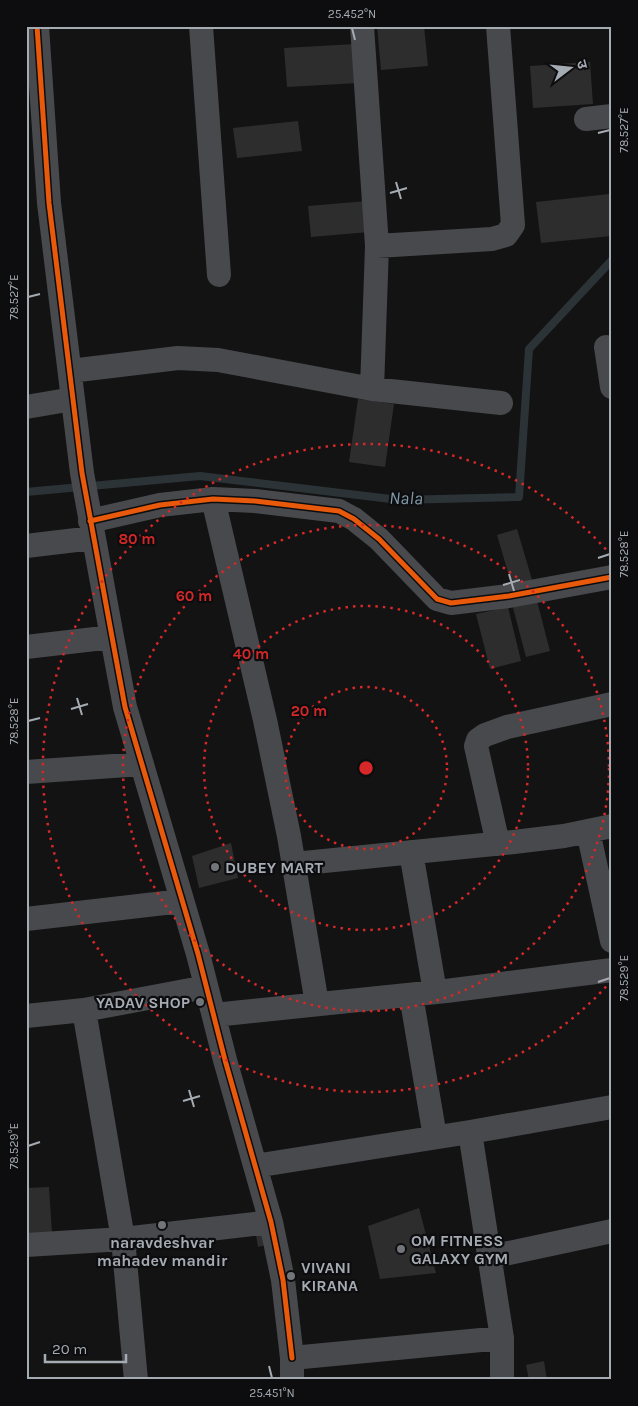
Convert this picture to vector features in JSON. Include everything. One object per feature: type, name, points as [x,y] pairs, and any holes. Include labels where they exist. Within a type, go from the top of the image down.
[{"type":"street","points":[[37,26],[35,129],[49,203],[82,473],[90,523],[125,706],[182,901],[271,1222],[283,1280],[292,1369],[502,1338]]},
{"type":"street","points":[[201,26],[219,274]]},
{"type":"street","points":[[362,26],[377,246],[372,389]]},
{"type":"street","points":[[377,246],[492,239],[506,235],[513,225],[498,26]]},
{"type":"street","points":[[586,119],[612,116]]},
{"type":"street","points":[[606,347],[612,387]]},
{"type":"street","points":[[70,371],[178,358],[218,360],[372,389],[501,403]]},
{"type":"street","points":[[26,408],[73,399]]},
{"type":"street","points":[[212,500],[264,720],[294,864],[317,1004]]},
{"type":"street","points":[[26,546],[90,523],[160,505],[212,500],[255,501],[339,511],[354,519],[379,539],[437,599],[451,603],[510,596],[612,577]]},
{"type":"street","points":[[26,647],[112,637]]},
{"type":"street","points":[[498,844],[476,746],[478,740],[485,735],[507,727],[612,704]]},
{"type":"street","points":[[26,772],[142,764]]},
{"type":"street","points":[[294,864],[498,844],[564,836],[612,826]]},
{"type":"street","points":[[588,830],[612,941]]},
{"type":"street","points":[[411,852],[435,992]]},
{"type":"street","points":[[26,919],[182,901]]},
{"type":"street","points":[[214,1015],[411,995],[612,970]]},
{"type":"street","points":[[26,1016],[84,1010],[206,987]]},
{"type":"street","points":[[411,995],[435,1138]]},
{"type":"street","points":[[84,1010],[123,1239],[136,1380]]},
{"type":"street","points":[[255,1166],[435,1138],[612,1107]]},
{"type":"street","points":[[470,1132],[502,1338],[502,1380]]},
{"type":"street","points":[[26,1246],[123,1239],[271,1222]]},
{"type":"street","points":[[490,1258],[612,1231]]},
{"type":"building","points":[[377,26],[424,26],[428,66],[381,70]]},
{"type":"building","points":[[355,44],[358,83],[287,87],[284,48]]},
{"type":"building","points":[[590,62],[593,104],[533,108],[530,66]]},
{"type":"building","points":[[298,121],[302,151],[237,158],[233,128]]},
{"type":"building","points":[[609,194],[612,236],[541,243],[536,202]]},
{"type":"building","points":[[367,201],[369,232],[311,237],[308,206]]},
{"type":"building","points":[[358,399],[394,404],[385,467],[349,462]]},
{"type":"building","points":[[517,529],[533,583],[513,589],[497,535]]},
{"type":"building","points":[[536,597],[550,651],[526,657],[512,604]]},
{"type":"building","points":[[508,607],[521,661],[490,669],[476,614]]},
{"type":"building","name":"DUBEY MART","points":[[231,843],[238,878],[199,888],[192,856]]},
{"type":"building","points":[[49,1187],[52,1233],[26,1239],[26,1188]]},
{"type":"building","name":"OM FITNESS GALAXY GYM","points":[[419,1208],[436,1273],[380,1279],[368,1226]]},
{"type":"building","points":[[266,1230],[269,1244],[258,1247],[256,1235]]},
{"type":"building","points":[[544,1361],[547,1380],[529,1380],[526,1365]]},
{"type":"waterway","name":"Nala","points":[[26,492],[200,476],[399,500],[519,497],[529,349],[612,260]]},
{"type":"cycle path","points":[[37,26],[49,203],[82,473],[125,707],[198,954],[225,1060],[271,1222],[283,1280],[292,1358]]},
{"type":"cycle path","points":[[90,521],[160,505],[213,499],[255,501],[339,511],[354,519],[379,539],[437,599],[451,603],[509,596],[612,577]]},
{"type":"place","name":"DUBEY MART","points":[[215,867]]},
{"type":"place","name":"YADAV SHOP","points":[[200,1002]]},
{"type":"place","name":"naravdeshvar mahadev mandir","points":[[162,1225]]},
{"type":"place","name":"OM FITNESS GALAXY GYM","points":[[401,1249]]},
{"type":"place","name":"VIVANI KIRANA","points":[[291,1276]]}]
